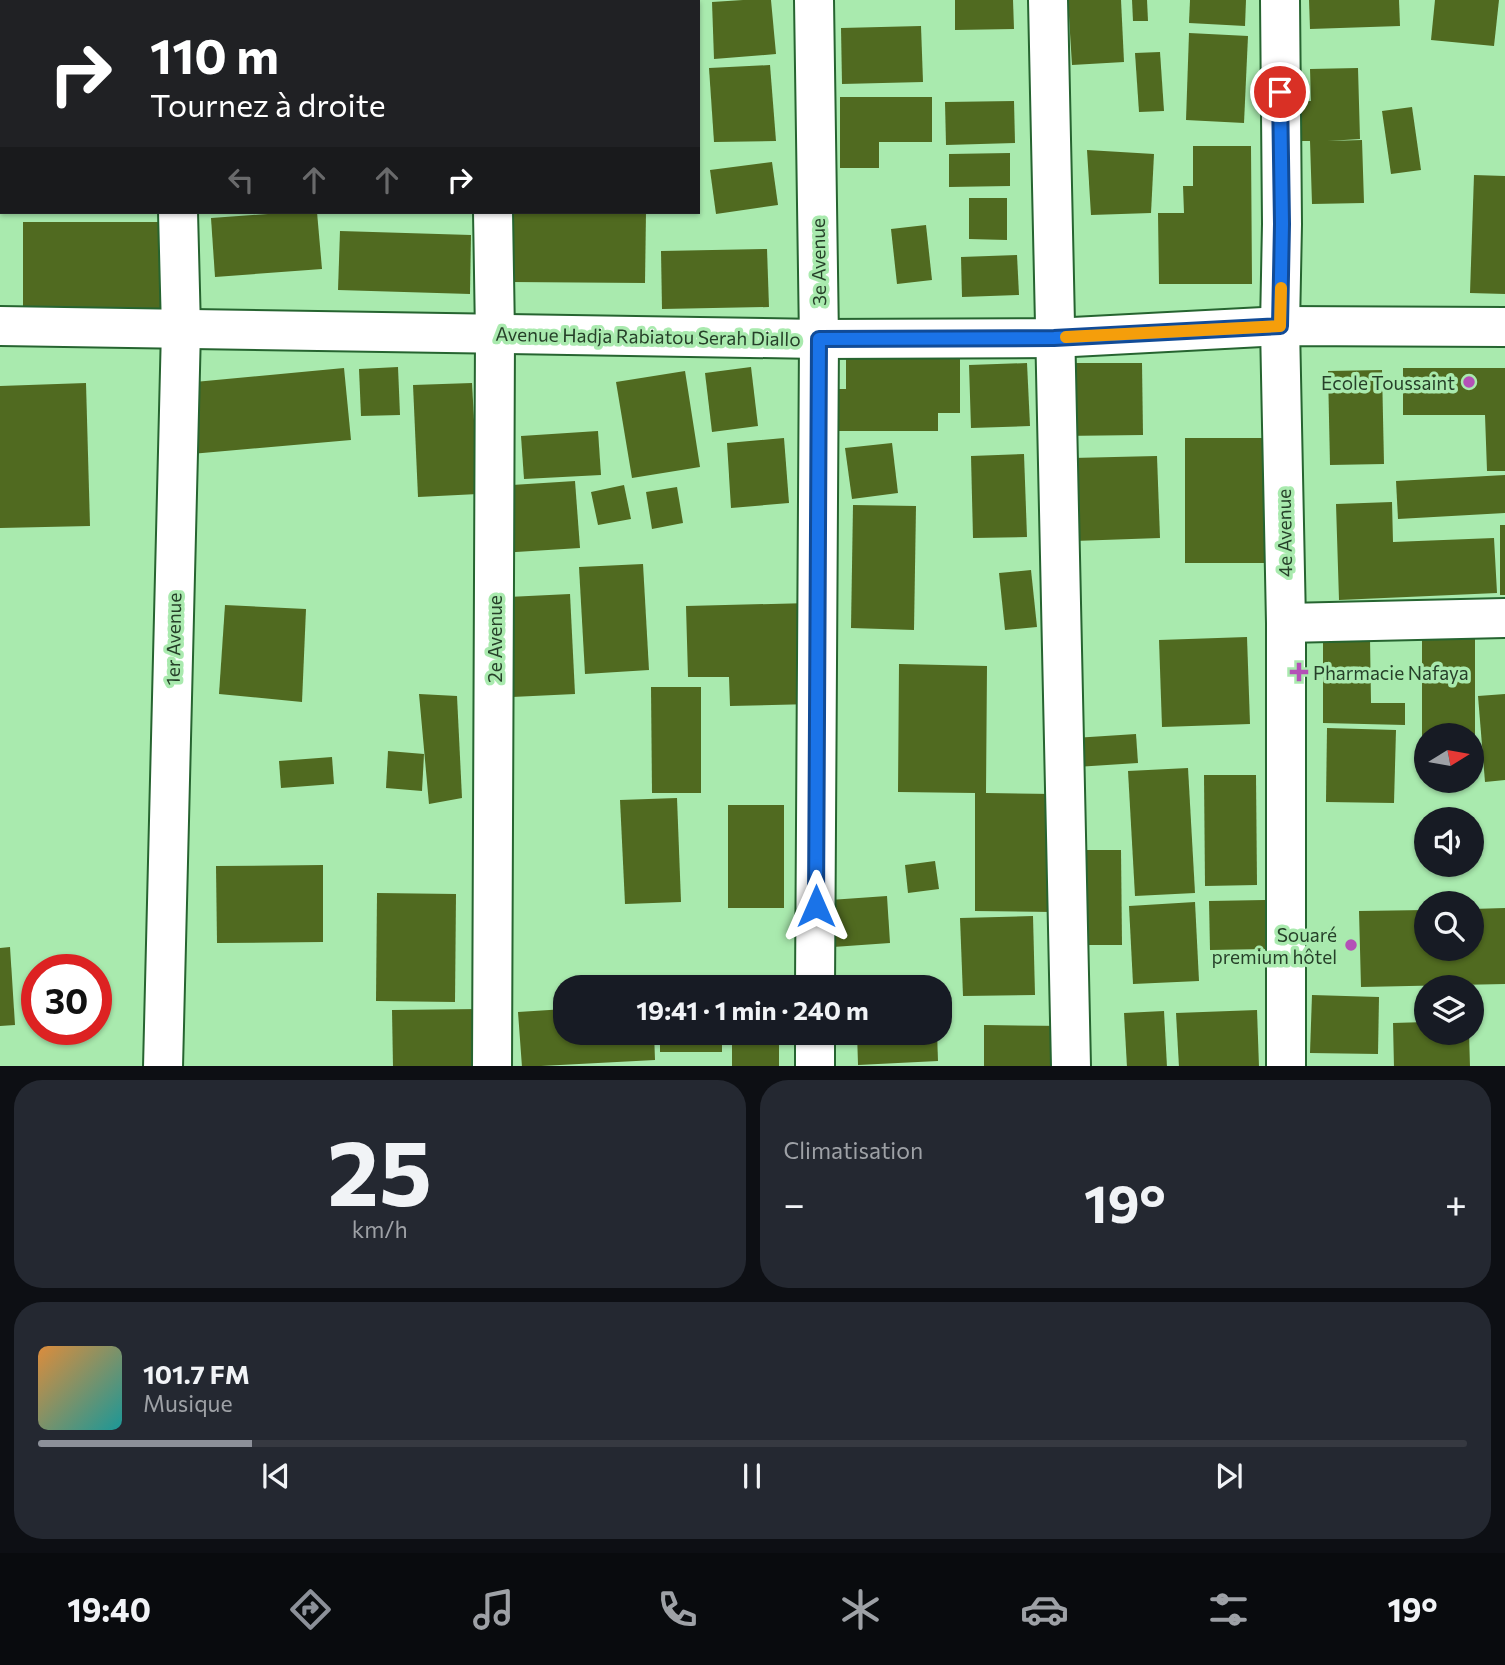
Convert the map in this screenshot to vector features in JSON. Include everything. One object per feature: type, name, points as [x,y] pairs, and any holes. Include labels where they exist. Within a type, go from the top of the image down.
[{"type":"street","name":"3e Avenue","points":[[814,0],[819,339],[815,975]]},
{"type":"street","points":[[1048,0],[1071,1066]]},
{"type":"street","name":"4e Avenue","points":[[1280,0],[1280,326],[1286,624],[1286,1066]]},
{"type":"street","name":"1er Avenue","points":[[163,1066],[181,329],[178,214]]},
{"type":"street","name":"2e Avenue","points":[[492,1066],[495,334],[493,214]]},
{"type":"street","name":"Avenue Hadja Rabiatou Serah Diallo","points":[[0,326],[819,339],[1054,338],[1280,326],[1505,327]]},
{"type":"street","points":[[1286,624],[1505,618]]},
{"type":"street","points":[[815,1045],[815,1066]]},
{"type":"building","points":[[771,0],[776,54],[714,59],[712,2]]},
{"type":"building","points":[[955,0],[1013,0],[1014,29],[955,30]]},
{"type":"building","points":[[1068,0],[1121,0],[1124,62],[1072,65]]},
{"type":"building","points":[[1132,0],[1147,0],[1148,21],[1133,21]]},
{"type":"building","points":[[1190,0],[1246,0],[1245,26],[1189,23]]},
{"type":"building","points":[[1309,0],[1399,0],[1400,26],[1310,29]]},
{"type":"building","points":[[1435,0],[1499,0],[1494,46],[1431,40]]},
{"type":"building","points":[[921,26],[923,82],[842,84],[841,28]]},
{"type":"building","points":[[1189,33],[1248,36],[1244,123],[1186,120]]},
{"type":"building","points":[[1160,52],[1164,111],[1139,112],[1135,53]]},
{"type":"building","points":[[770,65],[776,141],[714,142],[709,68]]},
{"type":"building","points":[[1358,68],[1360,139],[1328,141],[1362,140],[1364,203],[1312,204],[1310,141],[1300,141],[1297,101],[1311,101],[1310,69]]},
{"type":"building","points":[[840,97],[932,97],[932,142],[879,142],[879,168],[840,168]]},
{"type":"building","points":[[1014,101],[1015,143],[946,145],[945,102]]},
{"type":"building","points":[[1412,107],[1421,170],[1391,174],[1382,111]]},
{"type":"building","points":[[1193,146],[1251,146],[1252,284],[1159,284],[1158,213],[1184,213],[1183,186],[1193,186]]},
{"type":"building","points":[[1087,150],[1154,154],[1151,213],[1091,215]]},
{"type":"building","points":[[1010,153],[1010,186],[949,187],[949,154]]},
{"type":"building","points":[[772,162],[778,205],[716,214],[710,170]]},
{"type":"building","points":[[1474,175],[1505,176],[1505,294],[1470,293]]},
{"type":"building","points":[[969,198],[1007,198],[1007,240],[969,239]]},
{"type":"building","points":[[317,214],[322,269],[215,277],[211,218]]},
{"type":"building","points":[[512,214],[646,214],[645,283],[511,282]]},
{"type":"building","points":[[23,222],[163,222],[163,308],[23,308]]},
{"type":"building","points":[[926,225],[932,280],[897,284],[891,229]]},
{"type":"building","points":[[340,231],[471,235],[470,294],[338,290]]},
{"type":"building","points":[[767,249],[769,307],[662,309],[661,251]]},
{"type":"building","points":[[1017,255],[1019,295],[962,297],[961,257]]},
{"type":"building","points":[[846,347],[960,347],[960,413],[938,413],[938,431],[835,431],[835,389],[846,389]]},
{"type":"building","points":[[1027,363],[1030,426],[971,428],[969,365]]},
{"type":"building","points":[[1060,363],[1142,363],[1143,435],[1061,436]]},
{"type":"building","points":[[398,367],[400,415],[361,416],[359,369]]},
{"type":"building","points":[[751,367],[758,426],[712,432],[705,373]]},
{"type":"building","points":[[344,368],[351,440],[191,454],[184,383]]},
{"type":"building","points":[[1403,368],[1505,368],[1505,471],[1487,471],[1485,415],[1403,415]]},
{"type":"building","points":[[1382,370],[1384,464],[1330,465],[1328,371]]},
{"type":"building","points":[[685,371],[700,467],[632,478],[616,382]]},
{"type":"building","points":[[86,383],[90,526],[0,528],[0,386]]},
{"type":"building","points":[[472,383],[478,494],[418,497],[413,385]]},
{"type":"building","points":[[598,431],[601,475],[524,479],[521,436]]},
{"type":"building","points":[[784,438],[789,503],[731,508],[727,443]]},
{"type":"building","points":[[1185,438],[1269,438],[1270,563],[1185,563]]},
{"type":"building","points":[[892,443],[898,493],[852,499],[845,448]]},
{"type":"building","points":[[1024,454],[1027,537],[973,538],[971,456]]},
{"type":"building","points":[[1157,456],[1160,538],[1074,541],[1072,458]]},
{"type":"building","points":[[1505,475],[1505,513],[1398,519],[1396,481]]},
{"type":"building","points":[[575,481],[580,548],[502,553],[498,486]]},
{"type":"building","points":[[624,485],[631,519],[598,525],[591,492]]},
{"type":"building","points":[[677,487],[683,523],[652,529],[646,492]]},
{"type":"building","points":[[1392,502],[1393,542],[1494,538],[1497,593],[1339,600],[1336,504]]},
{"type":"building","points":[[853,505],[916,506],[914,630],[851,628]]},
{"type":"building","points":[[1500,525],[1505,525],[1505,595],[1500,595]]},
{"type":"building","points":[[643,564],[649,670],[585,674],[579,567]]},
{"type":"building","points":[[1031,570],[1037,627],[1005,630],[999,573]]},
{"type":"building","points":[[570,594],[575,694],[512,697],[507,597]]},
{"type":"building","points":[[810,603],[813,704],[730,706],[729,677],[688,677],[686,606]]},
{"type":"building","points":[[225,605],[306,609],[302,702],[219,694]]},
{"type":"building","points":[[1422,634],[1475,635],[1475,723],[1422,723]]},
{"type":"building","points":[[1247,637],[1250,724],[1162,727],[1159,640]]},
{"type":"building","points":[[1323,639],[1370,639],[1371,703],[1405,703],[1405,725],[1323,723]]},
{"type":"building","points":[[899,664],[987,666],[986,793],[1053,794],[1052,912],[975,911],[975,793],[898,792]]},
{"type":"building","points":[[651,687],[701,687],[701,793],[652,793]]},
{"type":"building","points":[[419,694],[457,696],[462,798],[429,804]]},
{"type":"building","points":[[1505,694],[1505,780],[1485,782],[1484,723],[1480,723],[1478,696]]},
{"type":"building","points":[[1327,728],[1396,730],[1394,803],[1326,802]]},
{"type":"building","points":[[1136,734],[1138,763],[1076,767],[1074,738]]},
{"type":"building","points":[[388,751],[424,754],[422,791],[386,788]]},
{"type":"building","points":[[332,757],[334,784],[281,788],[279,761]]},
{"type":"building","points":[[1188,768],[1195,893],[1135,896],[1128,771]]},
{"type":"building","points":[[1204,775],[1256,775],[1257,885],[1205,886]]},
{"type":"building","points":[[677,798],[681,902],[625,904],[620,800]]},
{"type":"building","points":[[728,805],[784,805],[784,908],[728,908]]},
{"type":"building","points":[[1074,850],[1121,850],[1122,945],[1074,945]]},
{"type":"building","points":[[935,861],[939,889],[908,893],[905,865]]},
{"type":"building","points":[[323,865],[323,942],[217,943],[216,866]]},
{"type":"building","points":[[377,893],[456,894],[455,1002],[376,1001]]},
{"type":"building","points":[[887,896],[890,943],[833,947],[830,900]]},
{"type":"building","points":[[1265,900],[1266,949],[1210,950],[1209,901]]},
{"type":"building","points":[[1195,902],[1199,981],[1133,984],[1129,906]]},
{"type":"building","points":[[1505,908],[1505,984],[1484,984],[1484,975],[1414,975],[1414,986],[1361,987],[1359,911],[1414,910],[1414,961],[1484,961],[1484,909]]},
{"type":"building","points":[[1033,916],[1035,995],[963,996],[960,918]]},
{"type":"building","points":[[10,947],[15,1025],[0,1026],[0,948]]},
{"type":"building","points":[[1312,995],[1379,997],[1378,1054],[1310,1053]]},
{"type":"building","points":[[480,1009],[481,1066],[393,1066],[392,1010]]},
{"type":"building","points":[[553,1010],[553,1045],[654,1045],[655,1060],[522,1066],[518,1012]]},
{"type":"building","points":[[1257,1010],[1259,1066],[1179,1066],[1176,1013]]},
{"type":"building","points":[[1164,1011],[1167,1066],[1127,1066],[1124,1013]]},
{"type":"building","points":[[1414,1022],[1414,1045],[1469,1045],[1470,1066],[1394,1066],[1393,1023]]},
{"type":"building","points":[[984,1025],[1065,1026],[1065,1066],[984,1066]]},
{"type":"building","points":[[660,1045],[722,1045],[722,1052],[660,1052]]},
{"type":"building","points":[[732,1045],[779,1045],[779,1066],[732,1066]]},
{"type":"building","points":[[857,1045],[937,1045],[938,1061],[858,1065]]},
{"type":"slow traffic","points":[[1066,337],[1280,326],[1281,288]]},
{"type":"place","name":"Ecole Toussaint","points":[[1469,382]]},
{"type":"place","name":"Pharmacie Nafaya","points":[[1299,672]]},
{"type":"place","name":"Souaré premium hôtel","points":[[1351,945]]},
{"type":"route","points":[[816,906],[819,339],[1054,338],[1280,326],[1280,92]]}]
